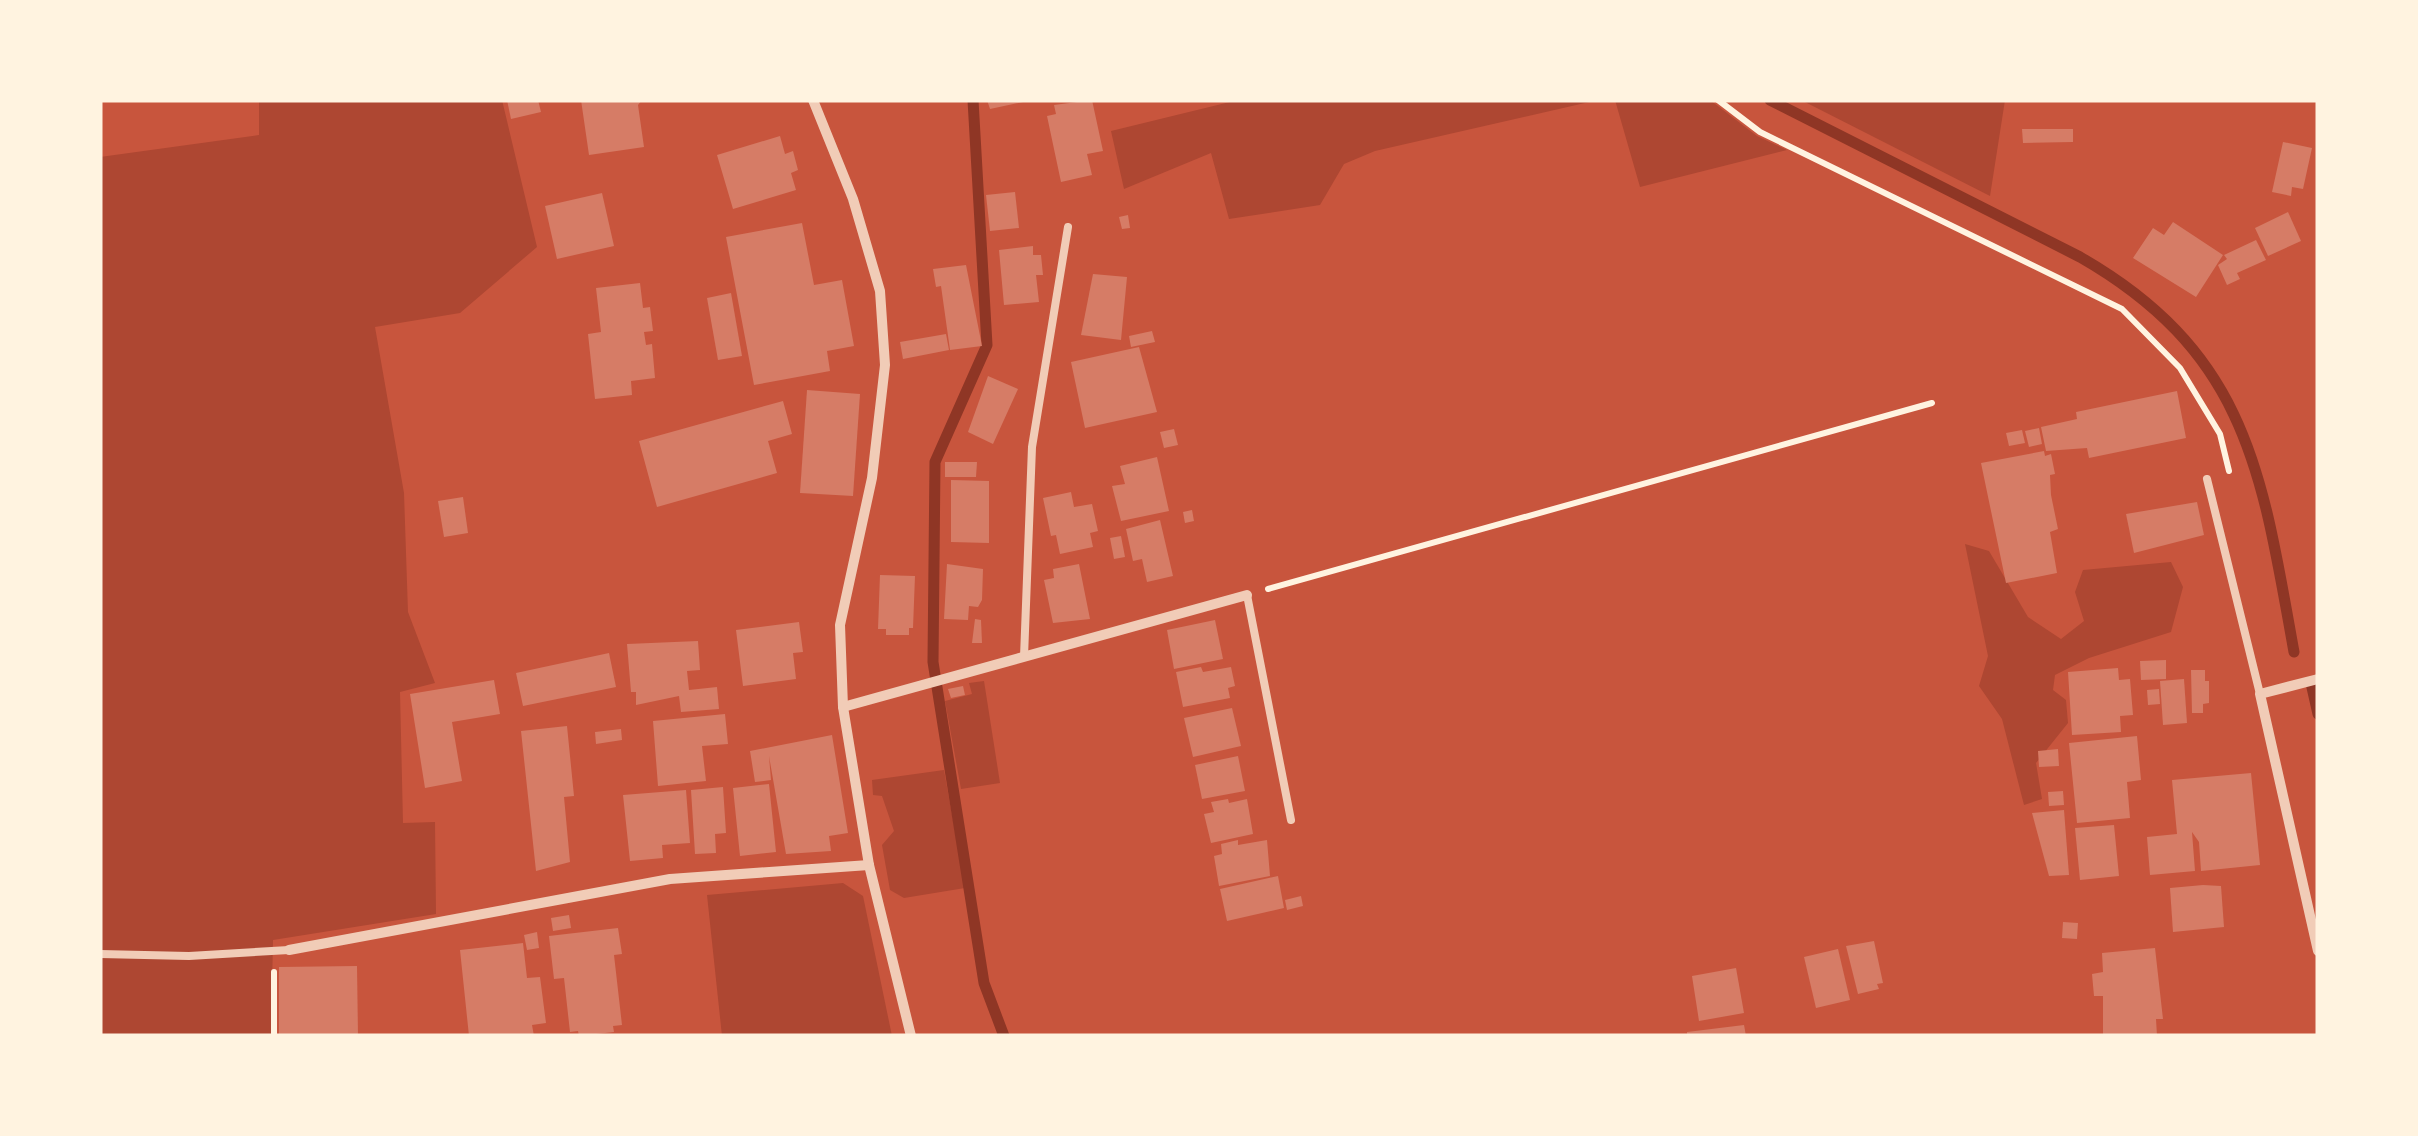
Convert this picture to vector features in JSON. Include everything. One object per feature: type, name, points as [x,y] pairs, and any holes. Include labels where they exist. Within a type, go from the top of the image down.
[{"type":"street","points":[[814,100],[853,200],[880,291],[885,364],[872,478],[840,625],[843,707],[870,865],[911,1036]]},
{"type":"street","points":[[843,707],[1247,595]]},
{"type":"street","points":[[2318,679],[2260,694],[2318,951]]},
{"type":"street","points":[[289,950],[670,878],[870,865]]},
{"type":"lane","points":[[1024,656],[1032,446],[1068,226]]},
{"type":"lane","points":[[2208,479],[2260,694]]},
{"type":"lane","points":[[1247,595],[1292,820]]},
{"type":"lane","points":[[100,954],[289,950]]},
{"type":"path","points":[[1718,100],[1760,132],[2122,308],[2180,368]]},
{"type":"path","points":[[1247,595],[1932,403]]},
{"type":"path","points":[[274,951],[274,1036]]},
{"type":"shaded area","points":[[259,100],[502,100],[537,247],[460,313],[375,327],[404,493],[408,612],[435,683],[400,692],[403,823],[435,822],[436,914],[273,940],[271,1036],[100,1036],[100,157],[259,135]]},
{"type":"shaded area","points":[[1238,100],[1598,100],[1375,151],[1344,164],[1320,205],[1229,219],[1211,153],[1124,189],[1111,131]]},
{"type":"shaded area","points":[[1615,100],[1710,100],[1757,136],[1787,150],[1640,187]]},
{"type":"shaded area","points":[[1801,100],[2005,100],[1990,196]]},
{"type":"shaded area","points":[[1965,544],[1989,551],[2028,617],[2061,639],[2084,621],[2075,592],[2083,570],[2171,562],[2183,587],[2171,632],[2089,658],[2055,675],[2053,690],[2066,700],[2068,723],[2036,763],[2042,799],[2024,805],[2002,719],[1979,686],[1988,656]]},
{"type":"shaded area","points":[[984,681],[1000,783],[961,789],[945,701],[972,694],[969,683]]},
{"type":"shaded area","points":[[944,770],[965,888],[904,898],[890,890],[882,845],[894,831],[882,796],[873,795],[872,780]]},
{"type":"shaded area","points":[[843,883],[863,896],[892,1036],[722,1036],[707,895]]},
{"type":"building","points":[[507,100],[538,100],[541,112],[511,119]]},
{"type":"building","points":[[581,100],[642,100],[638,105],[644,147],[589,155]]},
{"type":"building","points":[[987,100],[1028,100],[1028,101],[990,109]]},
{"type":"building","points":[[1092,100],[1103,151],[1087,154],[1092,175],[1061,182],[1047,116],[1056,114],[1054,105]]},
{"type":"building","points":[[2022,129],[2073,129],[2073,142],[2023,143]]},
{"type":"building","points":[[780,136],[785,154],[793,151],[798,170],[791,173],[796,190],[733,209],[717,155]]},
{"type":"building","points":[[2283,142],[2312,148],[2303,189],[2292,187],[2291,196],[2272,192]]},
{"type":"building","points":[[1015,192],[1019,228],[990,231],[986,195]]},
{"type":"building","points":[[602,193],[614,246],[557,259],[545,206]]},
{"type":"building","points":[[2288,212],[2301,241],[2268,256],[2255,228]]},
{"type":"building","points":[[1128,215],[1130,228],[1122,229],[1119,217]]},
{"type":"building","points":[[2173,222],[2223,255],[2196,297],[2133,258],[2153,228],[2164,235]]},
{"type":"building","points":[[802,223],[814,285],[842,280],[854,346],[827,351],[830,371],[754,385],[726,237]]},
{"type":"building","points":[[2256,240],[2266,260],[2237,273],[2240,279],[2227,285],[2218,265],[2227,259],[2224,255]]},
{"type":"building","points":[[1033,246],[1033,255],[1041,255],[1043,275],[1036,275],[1039,302],[1004,305],[999,250]]},
{"type":"building","points":[[966,265],[982,346],[950,350],[941,286],[936,287],[933,269]]},
{"type":"building","points":[[1093,274],[1127,277],[1121,340],[1081,335]]},
{"type":"building","points":[[640,283],[643,308],[650,307],[653,331],[644,332],[646,345],[652,344],[655,378],[631,381],[632,395],[595,399],[588,334],[601,332],[596,288]]},
{"type":"building","points":[[731,293],[742,356],[718,360],[707,298]]},
{"type":"building","points":[[1152,331],[1155,342],[1131,347],[1129,336]]},
{"type":"building","points":[[946,334],[949,350],[903,359],[900,342]]},
{"type":"building","points":[[1139,347],[1157,412],[1085,428],[1071,362]]},
{"type":"building","points":[[988,376],[1018,389],[993,444],[968,432]]},
{"type":"building","points":[[807,390],[860,394],[853,496],[800,493]]},
{"type":"building","points":[[2177,391],[2186,438],[2089,458],[2087,448],[2046,451],[2041,427],[2077,419],[2076,412]]},
{"type":"building","points":[[783,401],[792,434],[768,441],[777,473],[657,507],[639,441]]},
{"type":"building","points":[[2039,428],[2042,444],[2029,447],[2025,431]]},
{"type":"building","points":[[1174,429],[1178,445],[1164,448],[1160,432]]},
{"type":"building","points":[[2022,430],[2025,443],[2009,446],[2006,433]]},
{"type":"building","points":[[2044,451],[2045,456],[2051,454],[2055,474],[2050,475],[2051,495],[2058,529],[2050,532],[2057,573],[2006,583],[1981,463]]},
{"type":"building","points":[[1157,457],[1169,511],[1121,521],[1112,486],[1125,484],[1120,466]]},
{"type":"building","points":[[945,462],[977,462],[976,477],[945,477]]},
{"type":"building","points":[[951,480],[989,481],[989,543],[951,542]]},
{"type":"building","points":[[1071,492],[1074,507],[1092,504],[1098,531],[1090,533],[1093,547],[1060,554],[1056,535],[1051,536],[1043,498]]},
{"type":"building","points":[[463,497],[468,533],[444,537],[438,501]]},
{"type":"building","points":[[2197,502],[2204,535],[2134,553],[2126,514]]},
{"type":"building","points":[[1192,510],[1194,521],[1185,523],[1183,512]]},
{"type":"building","points":[[1160,520],[1173,576],[1147,582],[1142,559],[1133,561],[1126,529]]},
{"type":"building","points":[[1121,536],[1125,557],[1114,559],[1110,538]]},
{"type":"building","points":[[947,564],[983,569],[982,600],[978,607],[969,606],[968,620],[944,619]]},
{"type":"building","points":[[1079,564],[1090,619],[1053,623],[1044,580],[1054,578],[1053,569]]},
{"type":"building","points":[[880,575],[915,576],[913,628],[909,628],[909,635],[886,635],[886,629],[878,629]]},
{"type":"building","points":[[975,619],[981,620],[982,643],[972,643]]},
{"type":"building","points":[[1215,620],[1223,659],[1174,669],[1167,630]]},
{"type":"building","points":[[799,622],[803,652],[793,653],[796,679],[743,686],[736,630]]},
{"type":"building","points":[[698,641],[700,670],[687,671],[689,690],[717,687],[719,709],[681,712],[679,696],[636,705],[636,692],[631,692],[627,644]]},
{"type":"building","points":[[609,653],[616,687],[523,706],[516,673]]},
{"type":"building","points":[[2166,660],[2166,679],[2141,680],[2140,661]]},
{"type":"building","points":[[1201,667],[1203,672],[1231,667],[1235,686],[1228,688],[1230,698],[1183,707],[1176,672]]},
{"type":"building","points":[[2118,668],[2119,680],[2130,679],[2133,715],[2120,716],[2121,732],[2072,735],[2068,672]]},
{"type":"building","points":[[2191,670],[2205,670],[2205,681],[2209,681],[2209,703],[2203,704],[2203,713],[2192,713]]},
{"type":"building","points":[[2184,679],[2187,723],[2163,725],[2160,681]]},
{"type":"building","points":[[494,680],[500,714],[452,722],[462,781],[425,788],[410,694]]},
{"type":"building","points":[[963,686],[965,695],[951,698],[948,689]]},
{"type":"building","points":[[2159,689],[2160,704],[2148,705],[2147,690]]},
{"type":"building","points":[[1232,708],[1241,746],[1193,757],[1184,718]]},
{"type":"building","points":[[725,714],[728,744],[702,746],[706,781],[658,786],[653,721]]},
{"type":"building","points":[[567,726],[574,796],[564,797],[570,862],[536,871],[521,731]]},
{"type":"building","points":[[621,729],[622,740],[596,744],[595,732]]},
{"type":"building","points":[[832,735],[848,833],[829,836],[831,851],[786,854],[769,756],[771,780],[755,782],[750,751]]},
{"type":"building","points":[[2137,736],[2141,780],[2127,782],[2130,818],[2077,823],[2069,743]]},
{"type":"building","points":[[2058,749],[2059,766],[2039,767],[2038,751]]},
{"type":"building","points":[[1238,756],[1245,791],[1202,799],[1195,765]]},
{"type":"building","points":[[2251,773],[2260,865],[2201,871],[2199,842],[2192,832],[2195,871],[2150,875],[2147,837],[2177,834],[2172,780]]},
{"type":"building","points":[[769,784],[776,852],[740,856],[733,788]]},
{"type":"building","points":[[723,787],[726,833],[715,834],[716,853],[695,854],[691,790]]},
{"type":"building","points":[[686,790],[690,843],[662,845],[663,858],[630,861],[623,795]]},
{"type":"building","points":[[2063,791],[2064,805],[2049,806],[2048,792]]},
{"type":"building","points":[[1228,799],[1229,803],[1247,799],[1253,834],[1211,843],[1204,814],[1214,812],[1211,802]]},
{"type":"building","points":[[2064,810],[2069,875],[2049,876],[2032,813]]},
{"type":"building","points":[[2114,825],[2119,876],[2080,880],[2075,828]]},
{"type":"building","points":[[1238,840],[1238,845],[1267,840],[1270,876],[1219,886],[1214,856],[1222,854],[1221,844]]},
{"type":"building","points":[[1278,876],[1284,908],[1227,921],[1220,889]]},
{"type":"building","points":[[2221,886],[2224,927],[2173,932],[2170,888]]},
{"type":"building","points":[[1301,896],[1303,906],[1287,910],[1285,900]]},
{"type":"building","points":[[569,915],[571,928],[553,931],[551,918]]},
{"type":"building","points":[[2063,922],[2078,923],[2077,939],[2062,938]]},
{"type":"building","points":[[618,928],[622,954],[614,955],[622,1025],[613,1026],[614,1032],[579,1036],[578,1031],[570,1032],[564,978],[554,979],[549,936]]},
{"type":"building","points":[[537,932],[539,948],[527,950],[524,935]]},
{"type":"building","points":[[1874,941],[1883,983],[1877,984],[1879,989],[1858,994],[1846,946]]},
{"type":"building","points":[[523,943],[527,978],[540,977],[546,1023],[532,1025],[534,1036],[469,1036],[460,950]]},
{"type":"building","points":[[2155,948],[2163,1019],[2156,1019],[2157,1036],[2103,1036],[2103,996],[2094,996],[2092,974],[2103,972],[2102,953]]},
{"type":"building","points":[[1838,949],[1850,1000],[1816,1008],[1804,957]]},
{"type":"building","points":[[357,966],[358,1036],[279,1036],[279,967]]},
{"type":"building","points":[[1736,968],[1744,1013],[1699,1021],[1692,976]]},
{"type":"building","points":[[1744,1025],[1746,1036],[1687,1036],[1687,1032]]},
{"type":"waterway","points":[[973,100],[987,345],[935,462],[933,662],[984,983],[1004,1036]]},
{"type":"waterway","points":[[1770,100],[2080,257],[2136,295],[2180,335],[2214,378],[2238,424],[2257,475],[2294,652]]},
{"type":"waterway","points":[[2311,683],[2318,714]]}]
